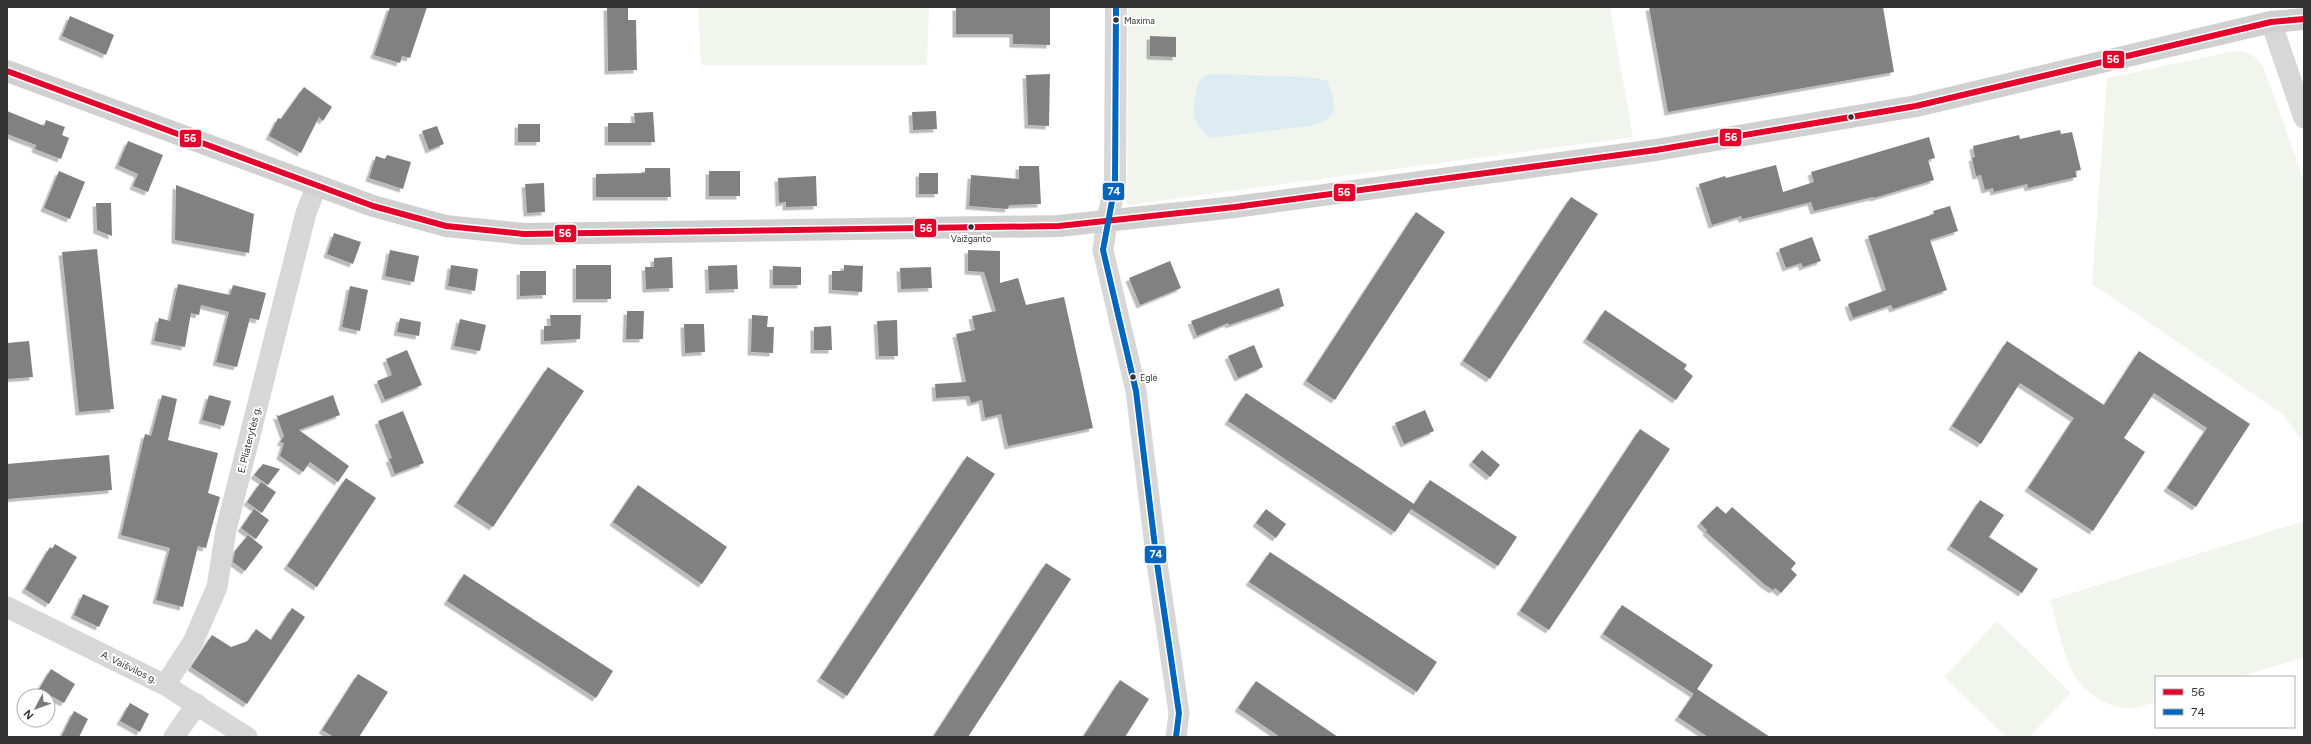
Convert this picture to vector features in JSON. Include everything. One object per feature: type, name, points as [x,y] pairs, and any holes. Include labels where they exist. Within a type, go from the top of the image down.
[{"type":"main road","points":[[7,71],[231,153],[316,187],[419,220],[485,231],[524,234],[1059,226],[1108,222],[1644,151],[1910,107],[2271,22],[2304,19]]},
{"type":"street","points":[[1116,7],[1115,185],[1103,250],[1136,391],[1157,563],[1179,714],[1176,737]]},
{"type":"street","points":[[2271,22],[2304,118]]},
{"type":"street","name":"E. Pliaterytės g.","points":[[165,685],[193,642],[217,587],[226,530],[306,213],[316,187]]},
{"type":"street","name":"A. Vaišvilos g.","points":[[7,607],[165,685],[247,737]]},
{"type":"street","points":[[174,737],[197,704]]},
{"type":"shaded area","points":[[698,7],[929,7],[927,65],[701,65]]},
{"type":"shaded area","points":[[1128,7],[1610,7],[1633,137],[1127,205]]},
{"type":"shaded area","points":[[2235,51],[2244,52],[2251,55],[2263,66],[2304,181],[2304,443],[2283,414],[2092,284],[2107,78]]},
{"type":"shaded area","points":[[1207,75],[1307,77],[1327,80],[1333,97],[1334,111],[1325,121],[1310,126],[1210,138],[1201,129],[1195,119],[1194,105],[1199,82]]},
{"type":"shaded area","points":[[2304,521],[2304,657],[2242,676],[2155,676],[2155,702],[2132,708],[2114,706],[2097,698],[2089,692],[2072,671],[2050,600]]},
{"type":"shaded area","points":[[1997,621],[2071,693],[2029,737],[2006,737],[1944,677]]},
{"type":"building","points":[[390,7],[427,7],[410,58],[402,56],[400,63],[374,55]]},
{"type":"building","points":[[607,7],[628,7],[628,20],[636,20],[637,70],[608,71]]},
{"type":"building","points":[[956,7],[1050,7],[1050,45],[1013,44],[1013,34],[956,34]]},
{"type":"building","points":[[1649,7],[1883,7],[1894,72],[1668,112]]},
{"type":"building","points":[[70,16],[114,35],[106,55],[62,36]]},
{"type":"building","points":[[1150,36],[1176,37],[1176,57],[1150,56]]},
{"type":"building","points":[[1050,74],[1049,126],[1028,125],[1026,75]]},
{"type":"building","points":[[304,87],[332,107],[323,121],[319,117],[301,153],[269,136],[278,118],[281,119]]},
{"type":"building","points":[[7,111],[44,126],[46,120],[65,127],[62,135],[69,138],[61,159],[35,149],[36,145],[7,134]]},
{"type":"building","points":[[936,111],[937,129],[913,130],[912,112]]},
{"type":"building","points":[[653,112],[655,142],[608,142],[608,123],[635,123],[634,113]]},
{"type":"building","points":[[518,124],[540,124],[540,142],[518,142]]},
{"type":"building","points":[[437,126],[444,144],[429,150],[422,131]]},
{"type":"building","points":[[2060,130],[2061,134],[2072,132],[2081,170],[2075,171],[2077,177],[2028,188],[2027,184],[1994,192],[1993,188],[1985,190],[1981,175],[1976,176],[1972,158],[1975,157],[1973,146],[2019,135],[2020,139]]},
{"type":"building","points":[[1929,137],[1935,158],[1928,160],[1934,180],[1874,198],[1814,211],[1811,202],[1742,219],[1741,216],[1712,225],[1699,184],[1725,176],[1726,178],[1776,165],[1783,192],[1814,182],[1811,172]]},
{"type":"building","points":[[128,141],[163,155],[148,192],[133,186],[138,174],[118,165]]},
{"type":"building","points":[[387,155],[411,162],[403,189],[369,178],[376,156],[385,159]]},
{"type":"building","points":[[1019,166],[1039,166],[1041,204],[1009,205],[1008,209],[969,206],[971,175],[1019,179]]},
{"type":"building","points":[[645,168],[670,168],[671,197],[596,197],[596,174],[645,173]]},
{"type":"building","points":[[59,171],[85,182],[70,219],[44,208]]},
{"type":"building","points":[[709,171],[740,171],[740,196],[709,196]]},
{"type":"building","points":[[919,173],[938,173],[938,194],[919,194]]},
{"type":"building","points":[[816,176],[817,206],[786,207],[786,202],[779,203],[778,178]]},
{"type":"building","points":[[544,183],[545,212],[527,213],[525,184]]},
{"type":"building","points":[[176,185],[254,214],[249,253],[175,240]]},
{"type":"building","points":[[1571,197],[1598,214],[1490,379],[1463,361]]},
{"type":"building","points":[[96,203],[111,203],[112,236],[97,230]]},
{"type":"building","points":[[1950,206],[1958,231],[1930,240],[1947,290],[1893,309],[1891,305],[1853,318],[1848,304],[1886,290],[1868,236],[1934,214],[1933,211]]},
{"type":"building","points":[[1416,212],[1445,232],[1335,400],[1306,381]]},
{"type":"building","points":[[334,233],[361,242],[353,264],[327,254]]},
{"type":"building","points":[[1812,237],[1821,261],[1803,267],[1801,263],[1786,268],[1779,249]]},
{"type":"building","points":[[97,249],[114,409],[79,412],[62,252]]},
{"type":"building","points":[[390,250],[419,256],[414,282],[385,276]]},
{"type":"building","points":[[968,250],[1000,251],[1000,283],[1018,278],[1026,305],[1064,297],[1093,428],[1008,446],[1001,414],[985,418],[982,400],[971,403],[969,396],[936,398],[935,384],[966,382],[956,334],[975,330],[972,316],[996,311],[984,272],[968,271]]},
{"type":"building","points":[[672,257],[673,288],[646,289],[645,267],[654,267],[654,258]]},
{"type":"building","points":[[1170,261],[1181,288],[1140,305],[1129,278]]},
{"type":"building","points":[[451,265],[478,269],[475,291],[448,286]]},
{"type":"building","points":[[576,265],[611,265],[611,299],[576,299]]},
{"type":"building","points":[[737,265],[738,289],[709,290],[708,266]]},
{"type":"building","points":[[844,265],[863,266],[862,292],[832,290],[832,271],[844,271]]},
{"type":"building","points":[[773,266],[801,267],[801,285],[773,285]]},
{"type":"building","points":[[931,267],[932,288],[901,289],[900,268]]},
{"type":"building","points":[[520,271],[546,271],[546,295],[520,296]]},
{"type":"building","points":[[178,284],[230,295],[233,285],[266,293],[259,320],[250,318],[237,367],[216,362],[229,312],[201,305],[199,315],[191,313],[185,347],[154,341],[159,318],[170,321]]},
{"type":"building","points":[[350,286],[368,290],[360,331],[342,327]]},
{"type":"building","points":[[1279,288],[1284,306],[1229,325],[1228,323],[1197,336],[1191,321]]},
{"type":"building","points":[[1605,310],[1687,365],[1684,369],[1693,376],[1676,400],[1586,339]]},
{"type":"building","points":[[627,311],[644,311],[643,339],[626,339]]},
{"type":"building","points":[[550,315],[581,315],[580,339],[544,341],[544,326],[551,326]]},
{"type":"building","points":[[752,315],[768,316],[767,327],[774,327],[773,353],[751,352]]},
{"type":"building","points":[[400,318],[421,322],[419,336],[397,332]]},
{"type":"building","points":[[460,319],[486,325],[480,351],[454,346]]},
{"type":"building","points":[[897,320],[898,356],[879,356],[877,321]]},
{"type":"building","points":[[684,324],[704,324],[705,352],[685,353]]},
{"type":"building","points":[[831,326],[832,350],[814,350],[814,327]]},
{"type":"building","points":[[29,341],[33,377],[7,379],[7,343]]},
{"type":"building","points":[[2007,341],[2104,405],[2139,351],[2250,424],[2196,507],[2167,488],[2207,428],[2154,393],[2124,438],[2145,452],[2093,531],[2028,488],[2074,418],[2020,383],[1981,444],[1952,426]]},
{"type":"building","points":[[1254,345],[1263,367],[1238,378],[1228,356]]},
{"type":"building","points":[[407,350],[422,385],[385,400],[377,381],[392,375],[386,359]]},
{"type":"building","points":[[548,367],[584,391],[493,527],[457,503]]},
{"type":"building","points":[[1246,393],[1414,504],[1430,480],[1517,537],[1498,566],[1411,509],[1395,532],[1228,421]]},
{"type":"building","points":[[162,395],[177,399],[168,440],[218,453],[208,493],[220,497],[206,548],[198,546],[183,607],[156,600],[170,548],[121,535],[145,434],[151,436]]},
{"type":"building","points":[[209,395],[231,401],[224,426],[202,420]]},
{"type":"building","points":[[333,395],[340,415],[299,430],[349,466],[338,482],[310,462],[303,472],[280,456],[284,443],[280,442],[284,436],[276,414],[278,416]]},
{"type":"building","points":[[1425,410],[1434,431],[1404,444],[1395,423]]},
{"type":"building","points":[[403,411],[424,463],[395,474],[389,459],[392,458],[378,421]]},
{"type":"building","points":[[1640,429],[1670,449],[1549,630],[1520,611]]},
{"type":"building","points":[[1482,450],[1500,465],[1490,477],[1472,462]]},
{"type":"building","points":[[109,455],[112,490],[7,499],[7,464]]},
{"type":"building","points":[[967,456],[995,474],[847,696],[820,678]]},
{"type":"building","points":[[263,464],[280,469],[268,485],[254,475]]},
{"type":"building","points":[[346,478],[376,498],[317,587],[287,566]]},
{"type":"building","points":[[261,482],[276,492],[262,513],[247,502]]},
{"type":"building","points":[[638,485],[727,547],[702,584],[613,522]]},
{"type":"building","points":[[1980,500],[2004,515],[1989,537],[2038,569],[2022,593],[1950,546]]},
{"type":"building","points":[[1717,506],[1726,514],[1732,507],[1796,563],[1791,569],[1797,575],[1781,593],[1775,588],[1773,590],[1764,584],[1706,532],[1707,530],[1700,523]]},
{"type":"building","points":[[254,509],[269,520],[256,539],[241,528]]},
{"type":"building","points":[[1266,509],[1286,524],[1276,538],[1256,523]]},
{"type":"building","points":[[248,535],[263,547],[245,571],[233,562],[235,551]]},
{"type":"building","points":[[55,544],[77,557],[49,604],[25,589],[50,547],[52,549]]},
{"type":"building","points":[[1270,552],[1437,662],[1417,692],[1249,582]]},
{"type":"building","points":[[1046,563],[1071,579],[968,737],[933,737]]},
{"type":"building","points":[[464,574],[613,671],[596,698],[447,601]]},
{"type":"building","points":[[83,594],[109,606],[99,627],[74,615]]},
{"type":"building","points":[[1622,605],[1713,665],[1694,694],[1603,634]]},
{"type":"building","points":[[292,608],[305,617],[247,704],[191,667],[212,635],[231,647],[248,641],[256,629],[271,640]]},
{"type":"building","points":[[51,669],[75,684],[64,703],[56,699],[56,688],[40,688]]},
{"type":"building","points":[[358,674],[388,692],[359,737],[334,737],[322,730]]},
{"type":"building","points":[[1120,680],[1149,699],[1125,737],[1083,737]]},
{"type":"building","points":[[1256,681],[1338,737],[1280,737],[1238,708]]},
{"type":"building","points":[[1697,689],[1770,737],[1708,737],[1678,717]]},
{"type":"building","points":[[130,703],[149,714],[140,732],[120,721]]},
{"type":"building","points":[[74,711],[88,719],[79,737],[61,737]]},
{"type":"transit line","name":"74","points":[[1116,7],[1115,185],[1103,250],[1136,391],[1157,563],[1179,713],[1176,737]]},
{"type":"transit line","name":"56","points":[[7,71],[373,206],[446,226],[524,234],[1059,226],[1235,207],[1656,150],[1916,106],[2271,22],[2304,19]]},
{"type":"place","name":"Maxima","points":[[1116,20]]},
{"type":"place","name":"Vaižganto","points":[[971,227]]},
{"type":"place","name":"Eglė","points":[[1133,377]]}]
